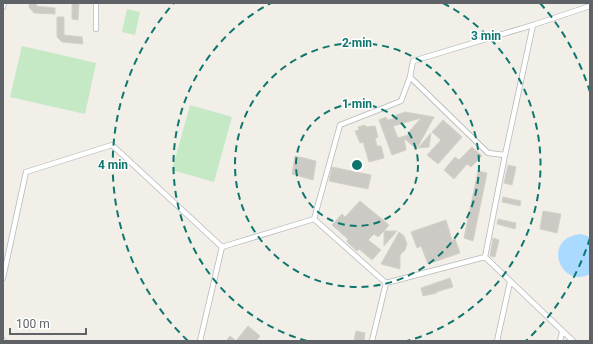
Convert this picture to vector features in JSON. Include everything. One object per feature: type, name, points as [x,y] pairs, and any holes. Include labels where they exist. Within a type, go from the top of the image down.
[{"type":"street","points":[[3,7],[4,3]]},
{"type":"street","points":[[96,3],[96,29]]},
{"type":"street","points":[[314,219],[340,125],[401,101],[410,77],[413,61],[533,25],[590,6]]},
{"type":"street","points":[[485,257],[533,25]]},
{"type":"street","points":[[410,77],[488,153],[505,155]]},
{"type":"street","points":[[3,278],[26,172],[112,145],[222,247]]},
{"type":"street","points":[[222,247],[314,219]]},
{"type":"street","points":[[314,219],[386,283]]},
{"type":"street","points":[[200,341],[222,247]]},
{"type":"street","points":[[485,257],[573,341]]},
{"type":"street","points":[[386,283],[485,257]]},
{"type":"street","points":[[497,341],[510,282]]},
{"type":"street","points":[[372,341],[386,283]]},
{"type":"street","points":[[560,341],[562,332]]},
{"type":"green space","points":[[127,9],[140,12],[135,35],[122,32]]},
{"type":"green space","points":[[22,46],[96,63],[85,114],[10,97]]},
{"type":"green space","points":[[190,105],[232,117],[214,182],[172,170]]},
{"type":"water","points":[[581,234],[590,237],[590,274],[580,277],[571,275],[564,269],[559,262],[558,253],[561,244],[568,238]]},
{"type":"building","points":[[29,3],[37,3],[36,6],[55,8],[55,14],[34,13],[29,7]]},
{"type":"building","points":[[72,3],[79,3],[78,20],[72,19]]},
{"type":"building","points":[[57,17],[64,17],[64,35],[82,37],[83,44],[62,42],[57,37]]},
{"type":"building","points":[[405,112],[434,117],[417,148],[415,148],[404,138],[406,150],[392,155],[379,120],[386,117],[387,120],[397,118],[396,115]],"holes":[[[421,118],[408,135],[398,138],[393,126]]]},
{"type":"building","points":[[443,120],[462,137],[438,164],[427,155],[441,140],[432,132]]},
{"type":"building","points":[[365,125],[366,127],[375,126],[378,137],[375,138],[377,146],[381,146],[384,158],[369,162],[363,142],[360,143],[355,131],[359,130],[358,127]]},
{"type":"building","points":[[431,133],[429,147],[418,148]]},
{"type":"building","points":[[472,147],[482,156],[471,167],[467,164],[454,179],[444,170],[455,157],[459,160]]},
{"type":"building","points":[[295,156],[316,161],[313,180],[292,174]]},
{"type":"building","points":[[508,165],[516,167],[512,185],[504,183]]},
{"type":"building","points":[[332,167],[371,175],[368,189],[329,181]]},
{"type":"building","points":[[478,171],[487,173],[473,241],[464,238]]},
{"type":"building","points":[[503,197],[521,201],[520,206],[502,202]]},
{"type":"building","points":[[360,201],[389,225],[378,237],[374,234],[368,240],[381,250],[372,260],[359,249],[357,251],[347,242],[348,239],[332,225],[342,214],[345,217]]},
{"type":"building","points":[[543,211],[561,214],[557,233],[540,229]]},
{"type":"building","points":[[498,219],[516,223],[515,229],[497,224]]},
{"type":"building","points":[[446,220],[452,240],[455,239],[460,253],[428,264],[421,246],[417,248],[411,232]]},
{"type":"building","points":[[384,231],[397,231],[384,246]]},
{"type":"building","points":[[399,232],[404,236],[407,244],[405,250],[400,255],[400,269],[381,264]]},
{"type":"building","points":[[493,238],[499,240],[495,257],[490,256]]},
{"type":"building","points":[[450,278],[453,287],[423,296],[421,288]]},
{"type":"building","points":[[248,326],[260,336],[256,341],[236,341]]},
{"type":"building","points":[[356,331],[365,333],[364,341],[354,341]]},
{"type":"building","points":[[230,336],[236,341],[226,341]]}]
